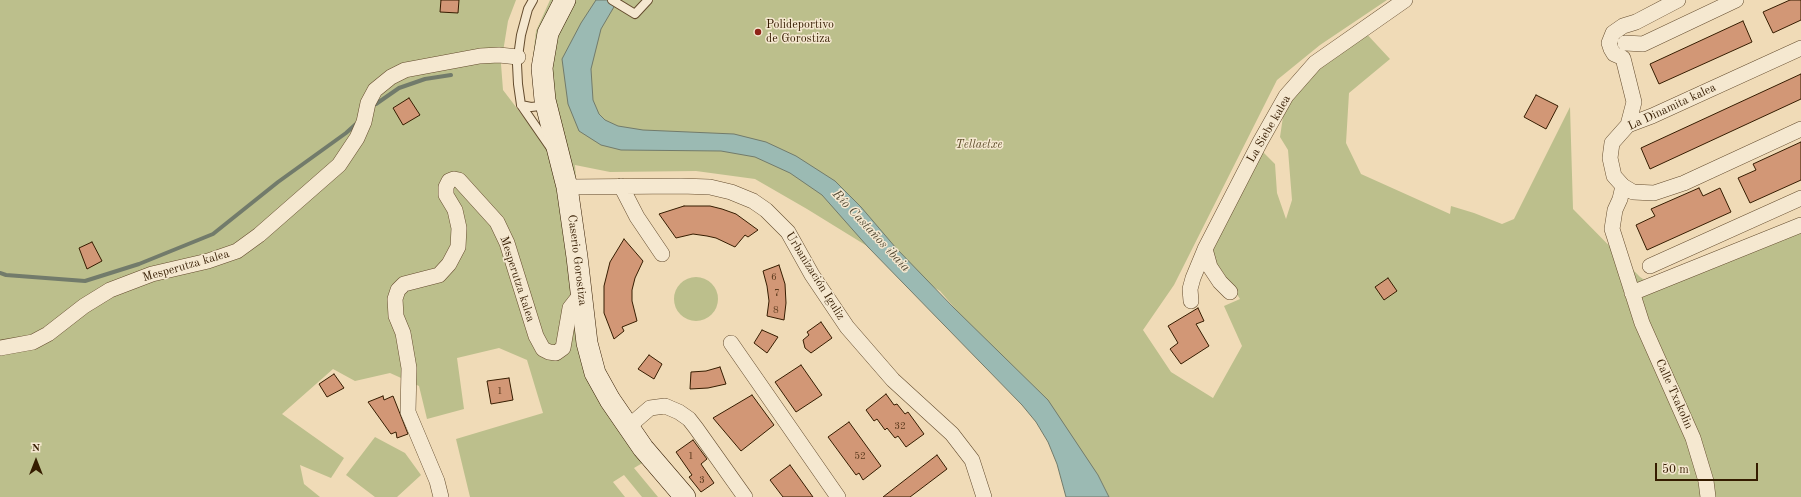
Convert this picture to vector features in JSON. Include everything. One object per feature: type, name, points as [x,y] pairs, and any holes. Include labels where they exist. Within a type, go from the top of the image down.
[{"type":"street","name":"Caserio Gorostiza","points":[[564,0],[548,33],[544,49],[542,68],[545,100],[567,187],[587,343],[595,373],[610,400],[643,448],[685,497]]},
{"type":"street","name":"La Siebe kalea","points":[[1191,301],[1190,289],[1205,249],[1260,142],[1286,96],[1315,63],[1405,0]]},
{"type":"street","points":[[1628,125],[1634,102],[1623,58],[1614,54],[1609,43],[1613,33],[1623,26],[1636,22],[1678,0]]},
{"type":"street","points":[[1625,43],[1643,44],[1736,0]]},
{"type":"street","name":"La Dinamita kalea","points":[[1623,186],[1614,176],[1610,158],[1612,143],[1628,125],[1652,116],[1801,48]]},
{"type":"street","name":"Mesperutza kalea","points":[[0,348],[33,342],[48,334],[84,306],[110,290],[152,274],[208,261],[237,251],[259,235],[339,165],[358,138],[364,122],[368,103],[375,90],[391,77],[405,70],[480,56],[499,55],[518,57]]},
{"type":"street","points":[[1623,186],[1633,192],[1654,192],[1665,189],[1684,183],[1801,130]]},
{"type":"street","name":"Mesperutza kalea","points":[[441,497],[437,480],[408,412],[409,368],[403,333],[396,316],[395,299],[398,290],[404,284],[439,275],[449,264],[458,247],[459,228],[455,210],[446,195],[446,188],[449,182],[454,179],[459,180],[497,222],[507,243],[536,336],[543,349],[549,352],[556,352],[563,348],[570,308],[581,294]]},
{"type":"street","points":[[621,186],[637,217],[662,254]]},
{"type":"street","name":"Urbanización Iguliz","points":[[567,187],[621,186],[710,188],[731,192],[766,210],[788,232],[812,275],[847,327],[893,380],[952,434],[972,460],[984,497]]},
{"type":"street","name":"Calle Txakolin","points":[[1623,186],[1620,199],[1615,210],[1612,229],[1642,323],[1693,438],[1706,482],[1708,497]]},
{"type":"street","points":[[1650,266],[1801,198]]},
{"type":"street","points":[[1747,222],[1756,243]]},
{"type":"street","points":[[1632,293],[1801,225]]},
{"type":"street","points":[[1205,249],[1210,267],[1220,282],[1230,292]]},
{"type":"street","points":[[731,343],[838,497]]},
{"type":"street","points":[[628,427],[650,408],[665,406],[679,412],[689,419],[696,428],[745,497]]},
{"type":"lane","points":[[533,0],[528,9],[518,57],[518,84],[521,105],[561,162]]},
{"type":"lane","points":[[616,2],[635,14],[648,0]]},
{"type":"lane","points":[[521,105],[532,108],[540,106],[545,100]]},
{"type":"green space","name":"Tellaetxe","points":[[0,0],[516,0],[508,21],[501,64],[503,90],[545,145],[536,109],[532,66],[536,31],[550,0],[1387,0],[1320,45],[1277,80],[1174,285],[1143,330],[1171,372],[1213,398],[1242,346],[1224,306],[1240,299],[1222,271],[1215,265],[1212,249],[1261,150],[1275,164],[1277,193],[1286,219],[1292,200],[1288,150],[1280,137],[1286,96],[1363,30],[1390,59],[1349,93],[1346,143],[1361,174],[1450,214],[1451,206],[1502,224],[1514,219],[1570,107],[1573,209],[1640,277],[1657,288],[1801,230],[1801,497],[1109,497],[1098,475],[940,291],[807,209],[755,179],[696,171],[610,172],[575,165],[582,259],[596,345],[617,399],[656,455],[634,468],[658,497],[642,497],[624,475],[613,482],[625,497],[470,497],[456,439],[543,413],[527,360],[499,348],[457,358],[464,409],[427,419],[419,386],[390,373],[355,381],[333,369],[282,414],[344,458],[331,478],[300,465],[304,484],[320,497],[0,497]]},
{"type":"green space","points":[[696,277],[708,281],[714,287],[718,299],[714,311],[708,317],[696,321],[684,317],[678,311],[674,299],[678,287],[684,281]]},
{"type":"green space","points":[[375,437],[405,453],[421,475],[397,497],[375,497],[346,475]]},
{"type":"water","name":"Río Castaños ibaia","points":[[596,0],[618,0],[601,29],[591,69],[593,100],[599,114],[605,120],[618,126],[643,130],[734,134],[766,142],[796,156],[835,181],[861,207],[896,248],[954,308],[1048,400],[1098,475],[1109,497],[1066,497],[1057,464],[1048,442],[1036,422],[1022,405],[868,247],[822,195],[790,173],[755,157],[721,151],[621,150],[601,145],[579,131],[568,104],[562,59],[581,23]]},
{"type":"building","points":[[441,0],[459,0],[458,13],[440,12]]},
{"type":"building","points":[[1790,0],[1801,0],[1801,20],[1773,33],[1763,12]]},
{"type":"building","points":[[1743,21],[1752,42],[1659,84],[1650,64]]},
{"type":"building","points":[[1801,74],[1801,99],[1650,169],[1641,148]]},
{"type":"building","points":[[1536,95],[1558,106],[1546,129],[1524,117]]},
{"type":"building","points":[[409,98],[420,115],[403,125],[393,108]]},
{"type":"building","points":[[1801,142],[1801,180],[1750,203],[1738,178],[1756,170],[1753,164]]},
{"type":"building","points":[[1699,188],[1703,196],[1720,188],[1731,212],[1647,250],[1636,225],[1655,216],[1651,209]]},
{"type":"building","points":[[684,206],[710,206],[722,209],[736,214],[758,230],[748,237],[745,235],[735,247],[716,238],[707,236],[693,234],[676,238],[659,214]]},
{"type":"building","points":[[624,239],[643,261],[635,278],[632,290],[632,301],[637,321],[622,327],[624,331],[614,339],[604,313],[604,286],[610,262]]},
{"type":"building","points":[[92,242],[102,261],[87,269],[79,248]]},
{"type":"building","points":[[779,265],[785,284],[786,303],[784,320],[767,316],[769,301],[763,271]]},
{"type":"building","points":[[1388,278],[1397,291],[1384,300],[1375,287]]},
{"type":"building","points":[[1198,308],[1204,321],[1196,324],[1209,346],[1181,364],[1170,349],[1178,343],[1168,326]]},
{"type":"building","points":[[821,322],[832,338],[811,353],[805,348],[803,340],[809,335],[807,332]]},
{"type":"building","points":[[762,330],[778,337],[767,353],[754,343]]},
{"type":"building","points":[[649,355],[662,364],[654,379],[638,369]]},
{"type":"building","points":[[801,365],[822,395],[796,412],[775,382]]},
{"type":"building","points":[[720,367],[726,384],[708,388],[690,389],[691,372],[706,371]]},
{"type":"building","points":[[334,374],[344,388],[327,397],[319,384]]},
{"type":"building","points":[[509,378],[513,400],[491,404],[487,381]]},
{"type":"building","points":[[886,394],[894,405],[897,404],[905,414],[908,412],[924,434],[906,447],[898,436],[895,438],[887,428],[885,430],[877,419],[874,421],[866,410]]},
{"type":"building","points":[[752,395],[774,425],[741,451],[713,418]]},
{"type":"building","points":[[383,396],[384,400],[393,396],[408,434],[397,438],[396,432],[391,434],[368,402]]},
{"type":"building","points":[[849,422],[881,466],[863,480],[859,473],[856,475],[828,437]]},
{"type":"building","points":[[693,440],[707,459],[701,464],[714,483],[701,492],[689,477],[692,475],[676,452]]},
{"type":"building","points":[[937,455],[947,469],[910,497],[883,497]]},
{"type":"building","points":[[790,465],[813,497],[783,497],[770,480]]},
{"type":"waterway","points":[[376,104],[399,88],[425,79],[451,75]]},
{"type":"waterway","points":[[0,273],[6,275],[85,281],[139,264],[213,234],[278,182],[346,133],[356,124]]},
{"type":"place","name":"Polideportivo de Gorostiza","points":[[758,32]]}]
